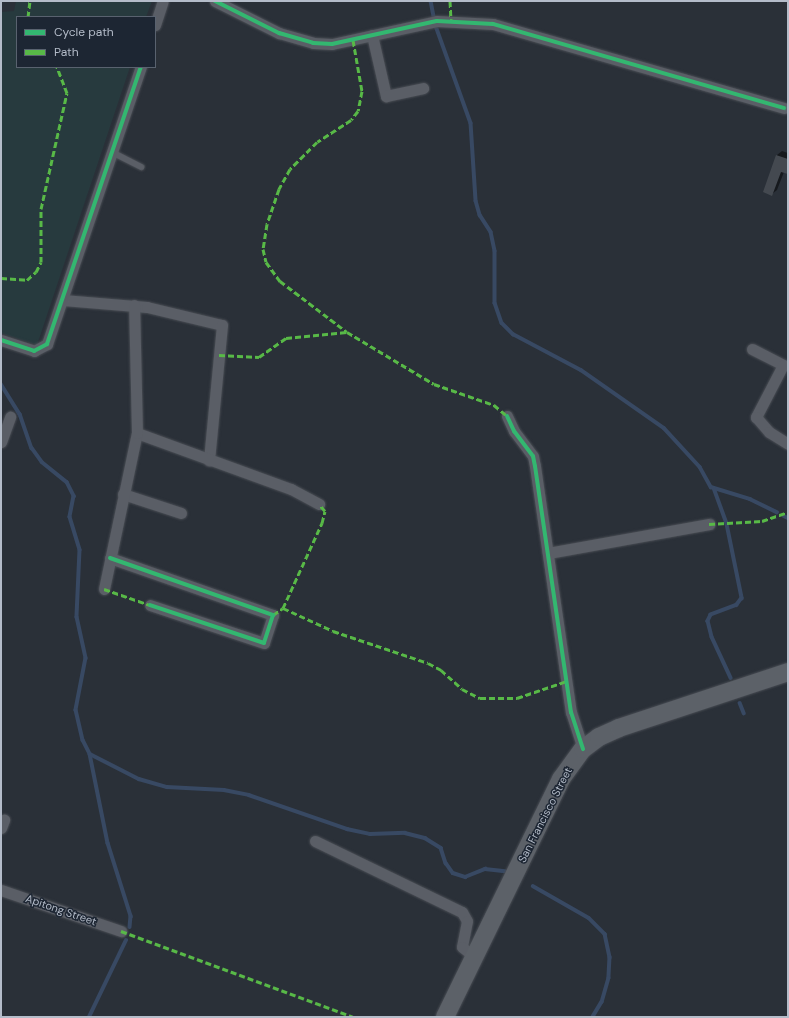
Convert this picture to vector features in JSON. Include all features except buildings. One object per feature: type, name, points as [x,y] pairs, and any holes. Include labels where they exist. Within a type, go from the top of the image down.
[{"type":"main road","name":"San Francisco Street","points":[[446,1017],[561,779],[583,749],[599,737],[626,725],[788,672]]},
{"type":"street","points":[[156,22],[163,1]]},
{"type":"street","points":[[215,1],[279,33],[313,43],[332,44],[437,21],[492,24],[786,110]]},
{"type":"street","points":[[372,35],[386,96],[423,88]]},
{"type":"street","points":[[1,340],[28,350],[41,349],[51,335],[141,68]]},
{"type":"street","points":[[62,300],[134,305],[222,325],[209,460]]},
{"type":"street","points":[[104,589],[137,433],[134,305]]},
{"type":"street","points":[[752,349],[783,365],[756,417],[769,432],[788,444]]},
{"type":"street","points":[[507,416],[514,431],[533,456],[571,712],[583,749]]},
{"type":"street","points":[[1,442],[10,417]]},
{"type":"street","points":[[137,433],[291,489],[319,504]]},
{"type":"street","points":[[124,494],[181,513]]},
{"type":"street","points":[[548,553],[709,524]]},
{"type":"street","points":[[110,558],[273,615],[264,643],[150,605]]},
{"type":"street","points":[[315,841],[462,912],[467,921],[462,946],[475,957]]},
{"type":"street","name":"Apitong Street","points":[[1,890],[121,931]]},
{"type":"lane","points":[[112,152],[141,167]]},
{"type":"green space","points":[[16,1],[152,1],[146,16],[16,16],[16,68],[130,68],[37,345],[1,333],[1,12],[14,11]]},
{"type":"waterway","points":[[431,1],[434,16]]},
{"type":"waterway","points":[[436,26],[471,123],[476,201],[480,215],[491,232],[495,251],[495,303],[502,323],[513,334],[581,370],[664,428],[700,467],[711,487],[750,499],[777,512]]},
{"type":"waterway","points":[[1,384],[20,414],[32,448],[42,462],[67,482],[74,496],[70,517],[80,550],[77,617],[86,658],[76,710],[83,740],[90,754],[108,843],[131,916],[130,927]]},
{"type":"waterway","points":[[714,488],[727,524],[742,598],[737,605],[711,615],[708,621],[712,637],[731,678]]},
{"type":"waterway","points":[[784,516],[788,518]]},
{"type":"waterway","points":[[740,703],[744,713]]},
{"type":"waterway","points":[[90,754],[139,779],[167,787],[224,790],[249,795],[347,829],[370,834],[405,833],[425,838],[441,848],[446,863],[453,873],[465,877],[485,869],[505,871]]},
{"type":"waterway","points":[[533,886],[589,918],[605,934],[610,957],[609,978],[602,1002],[593,1017]]},
{"type":"waterway","points":[[89,1017],[126,940]]},
{"type":"marked path","points":[[28,16],[30,1]]},
{"type":"marked path","points":[[450,1],[451,21]]},
{"type":"marked path","points":[[353,40],[362,91],[358,111],[351,120],[317,142],[290,169],[279,189],[267,224],[263,249],[266,262],[280,281],[347,332],[434,384],[494,405],[507,416]]},
{"type":"marked path","points":[[1,278],[27,280],[36,272],[41,262],[41,209],[67,93],[57,68]]},
{"type":"marked path","points":[[219,355],[259,357],[286,338],[347,332]]},
{"type":"marked path","points":[[273,615],[283,608],[322,523],[325,511],[319,504]]},
{"type":"marked path","points":[[709,524],[762,521],[788,512]]},
{"type":"marked path","points":[[104,589],[150,605]]},
{"type":"marked path","points":[[283,608],[333,631],[428,663],[441,670],[462,689],[480,698],[517,698],[567,681]]},
{"type":"marked path","points":[[121,931],[353,1017]]},
{"type":"cycle path","points":[[215,1],[279,33],[313,43],[332,44],[437,21],[493,24],[784,108]]},
{"type":"cycle path","points":[[1,340],[34,351],[47,344],[141,68]]},
{"type":"cycle path","points":[[507,416],[514,431],[533,456],[571,712],[583,749]]},
{"type":"cycle path","points":[[110,558],[273,615],[264,643],[150,605]]}]
